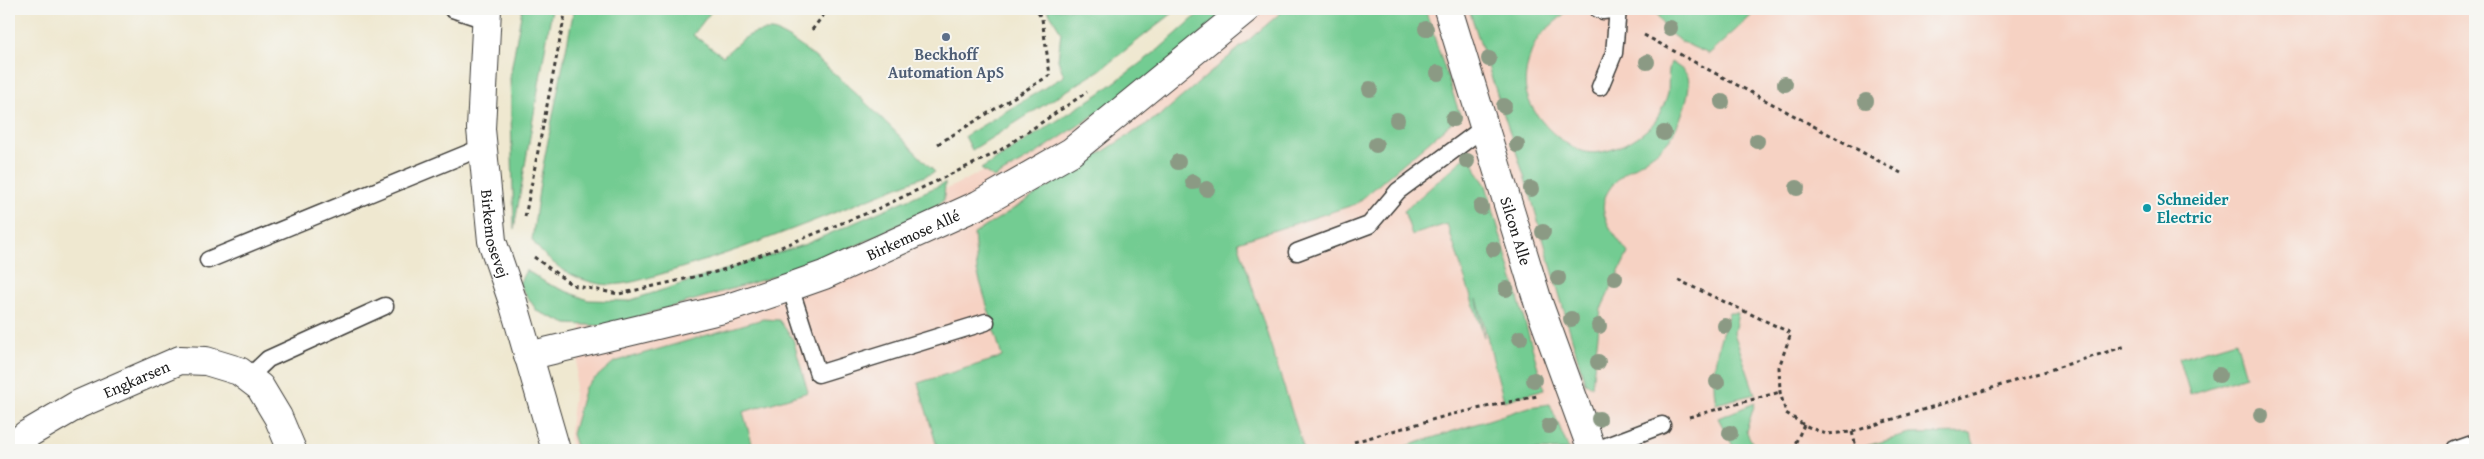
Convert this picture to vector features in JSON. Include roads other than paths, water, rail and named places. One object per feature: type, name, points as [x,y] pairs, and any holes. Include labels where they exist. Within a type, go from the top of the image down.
[{"type":"street","name":"Birkemose Allé","points":[[528,356],[728,308],[824,275],[978,205],[1071,152],[1246,9]]},
{"type":"street","name":"Silcon Alle","points":[[1448,9],[1486,126],[1540,305],[1594,450]]},
{"type":"street","name":"Birkemosevej","points":[[486,14],[481,128],[492,241],[513,302],[556,450]]},
{"type":"street","name":"Engkarsen","points":[[9,448],[26,435],[79,404],[180,360],[206,361],[239,371],[260,387],[278,417],[292,450]]},
{"type":"lane","points":[[452,9],[486,14]]},
{"type":"lane","points":[[1598,9],[1618,13],[1614,53],[1600,87]]},
{"type":"lane","points":[[1297,252],[1369,225],[1398,191],[1486,126]]},
{"type":"lane","points":[[208,260],[483,147]]},
{"type":"lane","points":[[790,287],[818,374],[986,322]]},
{"type":"lane","points":[[248,378],[268,359],[385,306]]},
{"type":"lane","points":[[1594,450],[1662,425]]},
{"type":"lane","points":[[2455,450],[2475,443]]},
{"type":"place","name":"Beckhoff Automation ApS","points":[[946,37]]},
{"type":"place","name":"Schneider Electric","points":[[2147,208]]}]
